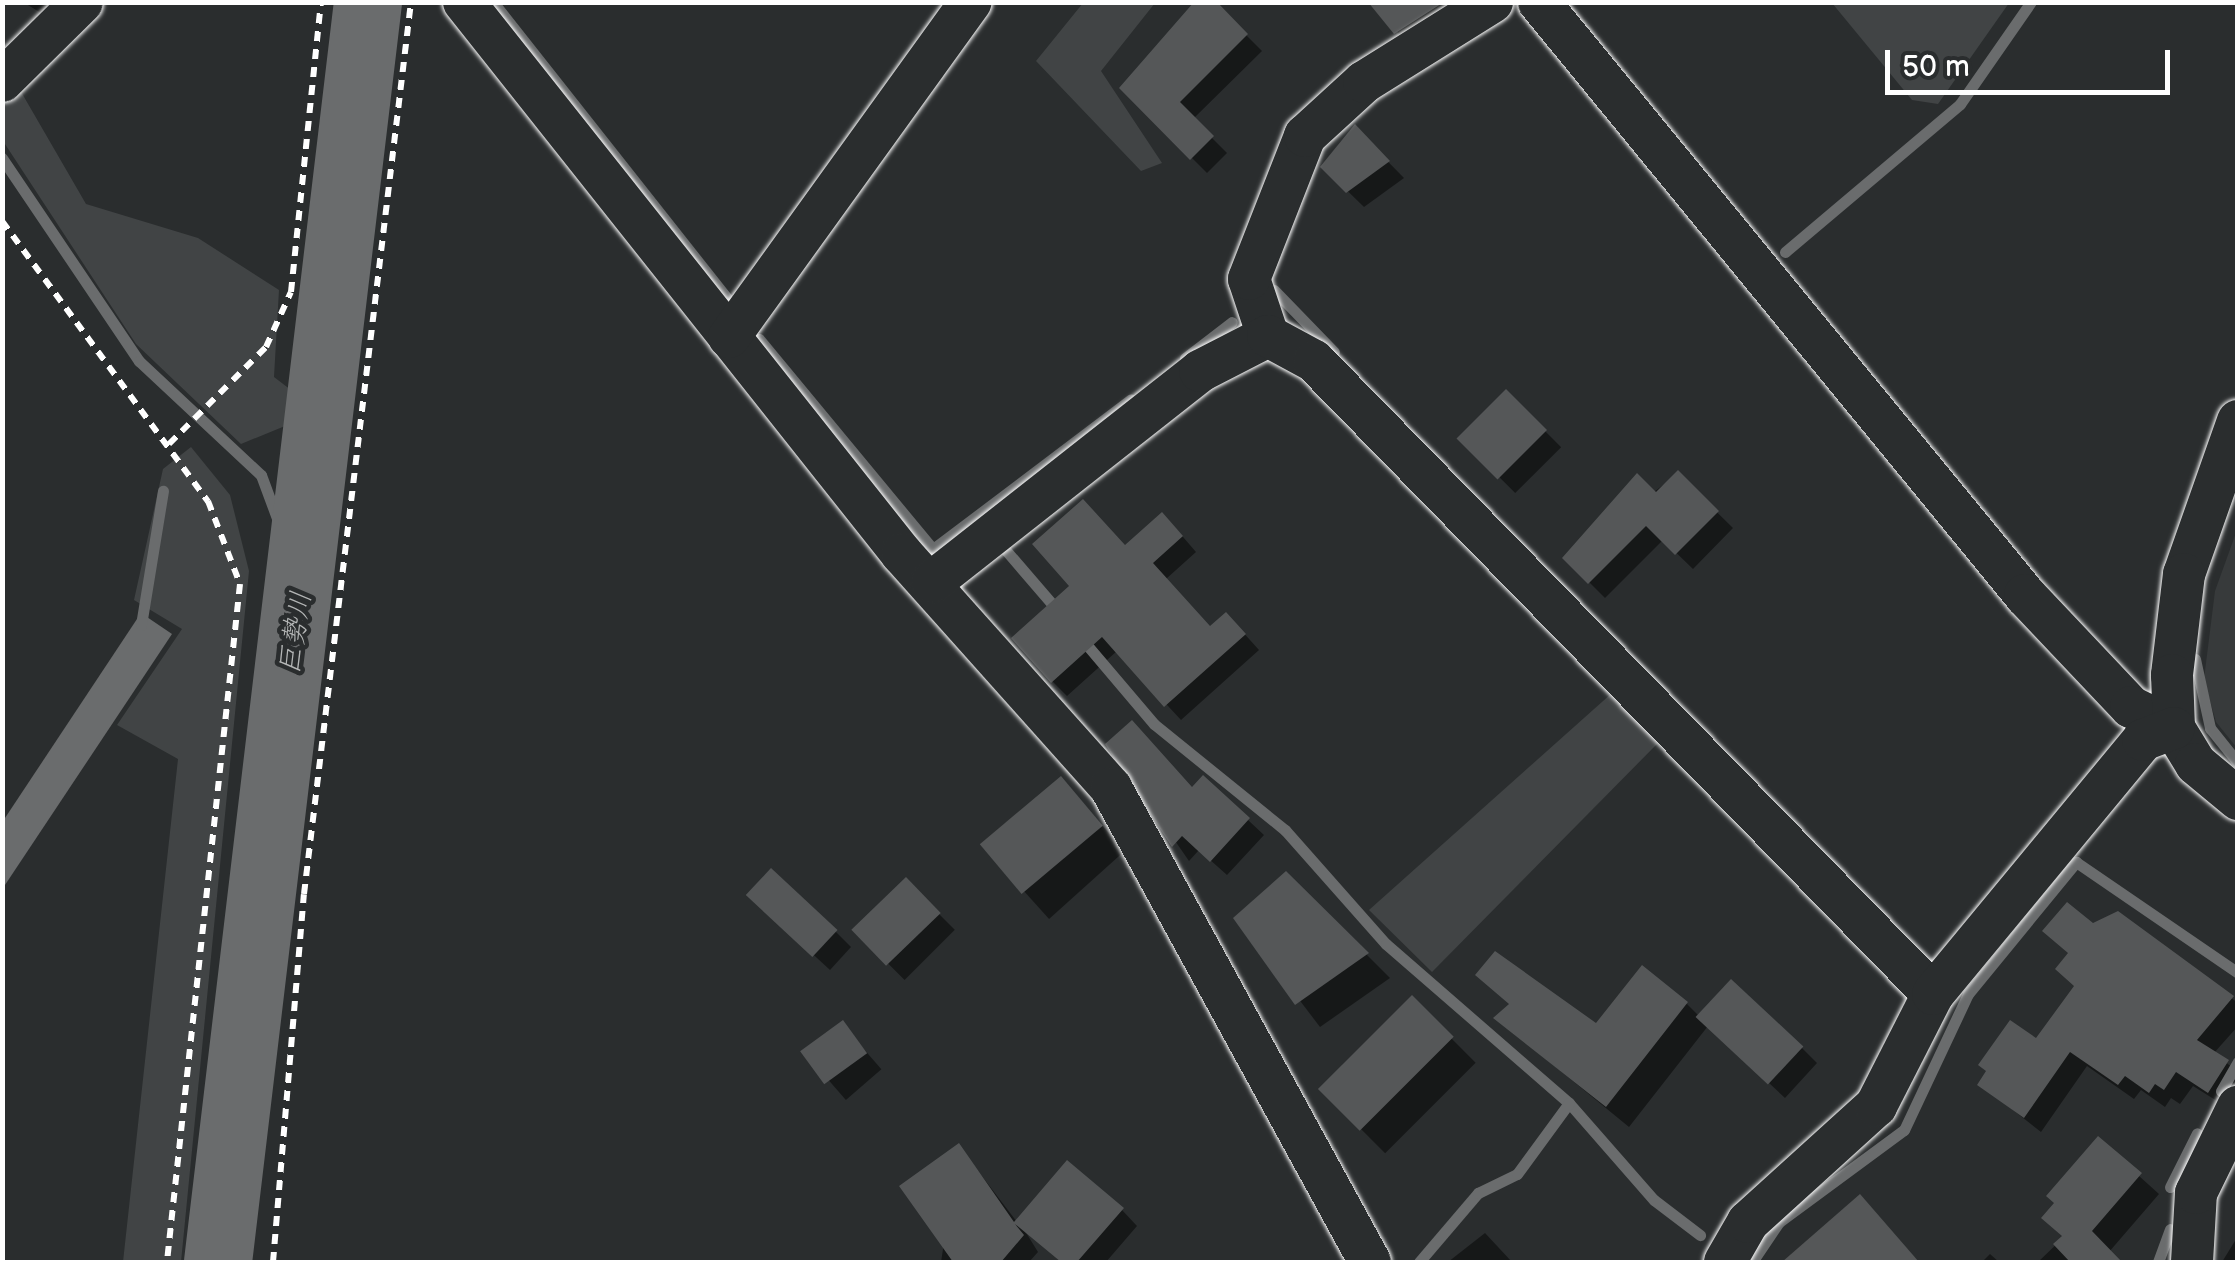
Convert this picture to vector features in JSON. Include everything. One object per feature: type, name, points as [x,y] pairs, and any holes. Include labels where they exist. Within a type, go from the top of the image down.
[{"type":"street","points":[[2,81],[82,2]]},
{"type":"street","points":[[464,2],[729,337],[932,582],[1111,788],[1370,1262]]},
{"type":"street","points":[[729,337],[971,2]]},
{"type":"street","points":[[1492,2],[1364,82],[1306,136],[1249,279],[1268,336],[1314,361],[1933,994]]},
{"type":"street","points":[[1539,2],[2025,595],[2131,707],[2174,728],[2196,764],[2238,799]]},
{"type":"street","points":[[932,582],[1200,370],[1268,336]]},
{"type":"street","points":[[2174,728],[2184,574],[2238,420]]},
{"type":"street","points":[[1725,1262],[1748,1222],[1876,1106],[1933,994],[2144,740],[2174,728]]},
{"type":"street","points":[[2192,1262],[2196,1193],[2238,1106]]},
{"type":"path","points":[[169,444],[214,405],[266,347],[291,292],[321,2]]},
{"type":"path","points":[[273,1262],[304,894],[411,2]]},
{"type":"path","points":[[2,220],[208,500],[240,584],[167,1262]]},
{"type":"shaded area","points":[[1083,3],[1155,3],[1101,71],[1162,163],[1141,171],[1036,61]]},
{"type":"shaded area","points":[[1832,3],[2009,3],[1938,104],[1912,100]]},
{"type":"shaded area","points":[[20,90],[86,204],[198,238],[279,290],[274,377],[291,390],[285,426],[241,444],[136,344],[3,141],[2,104]]},
{"type":"shaded area","points":[[191,447],[230,495],[249,571],[181,1262],[123,1262],[178,759],[117,725],[182,629],[134,600],[163,469]]},
{"type":"shaded area","points":[[2237,530],[2237,748],[2216,722],[2204,679],[2215,591]]},
{"type":"shaded area","points":[[141,613],[172,634],[3,888],[3,821]]},
{"type":"shaded area","points":[[1612,693],[1658,743],[1432,972],[1369,910]]},
{"type":"building","points":[[1194,2],[1217,2],[1248,34],[1180,102],[1214,136],[1190,160],[1119,88]]},
{"type":"building","points":[[1368,2],[1444,2],[1394,34]]},
{"type":"building","points":[[1355,124],[1390,161],[1346,193],[1320,167]]},
{"type":"building","points":[[1506,389],[1547,430],[1498,480],[1457,438]]},
{"type":"building","points":[[1678,470],[1719,511],[1675,555],[1646,526],[1588,584],[1562,558],[1637,473],[1656,492]]},
{"type":"building","points":[[1083,499],[1125,545],[1162,512],[1183,536],[1153,563],[1210,626],[1226,612],[1246,634],[1164,707],[1102,637],[1051,683],[1011,638],[1069,586],[1032,544]]},
{"type":"building","points":[[1132,720],[1192,787],[1203,775],[1250,818],[1210,862],[1182,836],[1172,847],[1105,744]]},
{"type":"building","points":[[1061,776],[1103,826],[1022,894],[980,844]]},
{"type":"building","points":[[771,868],[838,930],[812,957],[746,895]]},
{"type":"building","points":[[1286,871],[1369,953],[1295,1005],[1233,918]]},
{"type":"building","points":[[906,877],[941,913],[886,966],[851,930]]},
{"type":"building","points":[[2067,902],[2093,923],[2118,911],[2234,996],[2197,1040],[2229,1060],[2208,1093],[2176,1072],[2164,1090],[2155,1084],[2149,1093],[2125,1076],[2118,1085],[2070,1052],[2024,1118],[1977,1085],[1986,1071],[1978,1065],[2010,1020],[2036,1038],[2074,986],[2055,969],[2068,953],[2042,931]]},
{"type":"building","points":[[1495,951],[1596,1023],[1642,965],[1688,1002],[1606,1107],[1493,1018],[1509,1004],[1475,975]]},
{"type":"building","points":[[1731,979],[1803,1047],[1768,1085],[1696,1017]]},
{"type":"building","points":[[1412,995],[1454,1037],[1360,1131],[1318,1089]]},
{"type":"building","points":[[843,1020],[867,1053],[824,1084],[800,1051]]},
{"type":"building","points":[[2098,1136],[2142,1173],[2092,1231],[2122,1262],[2070,1262],[2053,1244],[2062,1236],[2041,1218],[2054,1203],[2046,1196]]},
{"type":"building","points":[[959,1143],[1014,1222],[1067,1160],[1124,1208],[1077,1262],[1061,1262],[1015,1224],[1024,1235],[1001,1262],[953,1262],[899,1186]]},
{"type":"building","points":[[1860,1194],[1919,1262],[1782,1262]]},
{"type":"waterway","name":"巨勢川","points":[[218,1262],[368,2]]},
{"type":"waterway","points":[[493,2],[728,300]]},
{"type":"waterway","points":[[1785,252],[1960,104],[2031,2]]},
{"type":"waterway","points":[[2,158],[139,361],[261,475],[304,591]]},
{"type":"waterway","points":[[1274,290],[1334,352]]},
{"type":"waterway","points":[[1185,358],[1232,322]]},
{"type":"waterway","points":[[759,339],[933,549],[1131,399]]},
{"type":"waterway","points":[[141,625],[163,491]]},
{"type":"waterway","points":[[1003,547],[1059,612]]},
{"type":"waterway","points":[[1081,638],[1154,724],[1285,830],[1386,944],[1569,1103],[1654,1200],[1700,1235]]},
{"type":"waterway","points":[[2195,659],[2210,728],[2238,763]]},
{"type":"waterway","points":[[1752,1262],[1779,1222],[1904,1130],[1968,994],[2076,862],[2238,973]]},
{"type":"waterway","points":[[2221,1091],[2238,1061]]},
{"type":"waterway","points":[[1419,1262],[1478,1193],[1517,1174],[1569,1103]]},
{"type":"waterway","points":[[2170,1187],[2197,1133]]},
{"type":"waterway","points":[[2158,1262],[2170,1229]]}]
